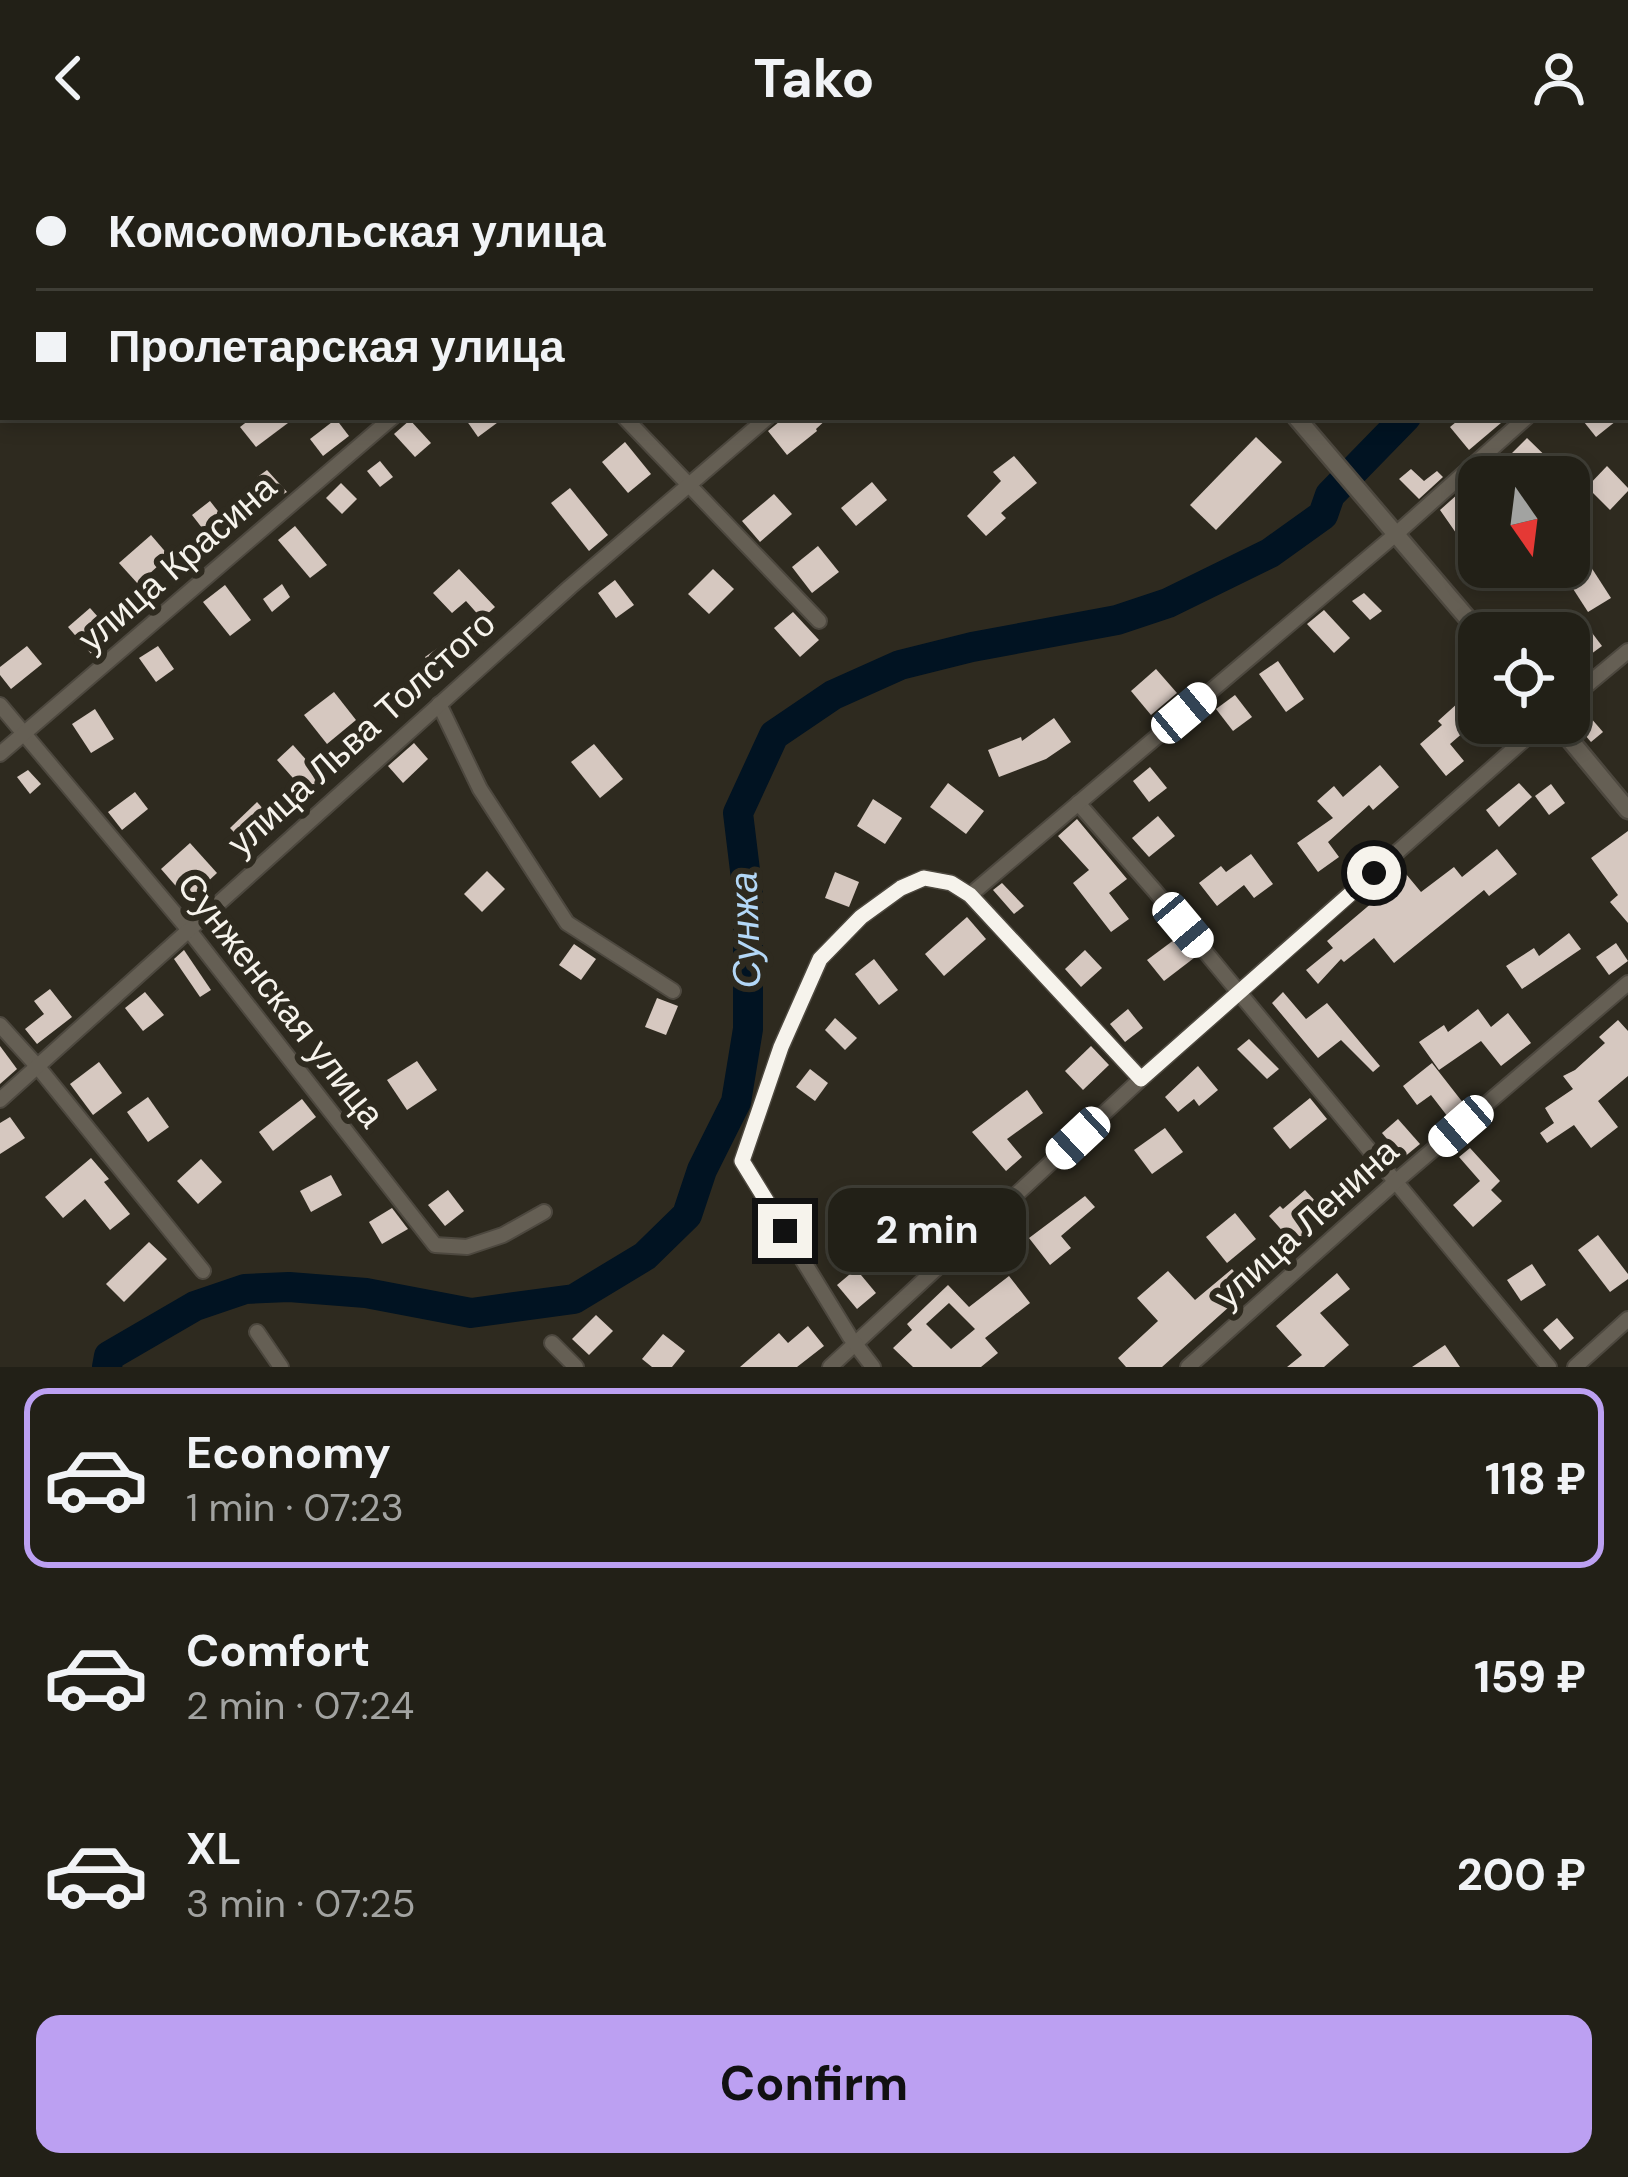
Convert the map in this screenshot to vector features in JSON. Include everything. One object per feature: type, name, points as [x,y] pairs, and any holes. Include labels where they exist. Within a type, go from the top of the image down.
[{"type":"street","name":"улица Красина","points":[[0,754],[390,420]]},
{"type":"street","points":[[627,420],[819,621]]},
{"type":"street","name":"улица Льва Толстого","points":[[0,1100],[439,704],[765,420]]},
{"type":"street","points":[[1299,420],[1462,612]]},
{"type":"street","points":[[970,895],[1524,420]]},
{"type":"street","points":[[1590,683],[1628,651]]},
{"type":"street","points":[[439,704],[480,789],[567,923],[673,991]]},
{"type":"street","name":"Сунженская улица","points":[[0,705],[188,929],[435,1245],[467,1247],[544,1213]]},
{"type":"street","points":[[830,1367],[1141,1079],[1520,744]]},
{"type":"street","points":[[1573,744],[1628,810]]},
{"type":"street","points":[[1078,803],[1549,1367]]},
{"type":"street","points":[[873,1367],[742,1161],[781,1047],[820,959],[861,917],[901,888],[924,878],[951,883],[970,895],[1141,1079]]},
{"type":"street","name":"улица Ленина","points":[[1188,1367],[1628,983]]},
{"type":"street","points":[[0,1025],[202,1271]]},
{"type":"street","points":[[1575,1367],[1628,1319]]},
{"type":"street","points":[[257,1332],[281,1367]]},
{"type":"street","points":[[552,1342],[576,1367]]},
{"type":"building","points":[[249,420],[292,420],[256,447],[240,427]]},
{"type":"building","points":[[335,420],[349,436],[323,456],[310,439]]},
{"type":"building","points":[[410,420],[431,443],[415,457],[394,434]]},
{"type":"building","points":[[466,420],[501,420],[478,437]]},
{"type":"building","points":[[781,420],[826,420],[787,455],[768,431]]},
{"type":"building","points":[[1458,420],[1504,420],[1469,450],[1450,427]]},
{"type":"building","points":[[1582,420],[1617,420],[1596,437]]},
{"type":"building","points":[[1256,437],[1282,462],[1216,530],[1190,505]]},
{"type":"building","points":[[1527,438],[1545,456],[1515,456],[1512,453]]},
{"type":"building","points":[[625,442],[651,474],[628,493],[602,462]]},
{"type":"building","points":[[1014,456],[1037,483],[1001,513],[1006,518],[986,536],[967,516],[1001,481],[993,472]]},
{"type":"building","points":[[380,461],[393,477],[380,487],[367,471]]},
{"type":"building","points":[[1607,466],[1628,491],[1610,510],[1590,490]]},
{"type":"building","points":[[1411,469],[1424,481],[1437,471],[1443,477],[1419,499],[1399,479]]},
{"type":"building","points":[[267,470],[287,492],[251,521],[244,512],[195,568],[179,550],[206,533],[192,515],[210,501],[221,515],[261,484],[256,478]]},
{"type":"building","points":[[872,482],[887,500],[856,526],[841,508]]},
{"type":"building","points":[[341,483],[357,499],[342,514],[326,498]]},
{"type":"building","points":[[570,488],[608,535],[589,551],[551,503]]},
{"type":"building","points":[[774,494],[792,514],[760,542],[742,521]]},
{"type":"building","points":[[1458,494],[1458,536],[1440,510]]},
{"type":"building","points":[[295,526],[327,565],[310,578],[278,540]]},
{"type":"building","points":[[151,535],[169,556],[138,584],[119,563]]},
{"type":"building","points":[[818,546],[839,572],[812,593],[792,567]]},
{"type":"building","points":[[1590,568],[1611,598],[1588,612],[1573,588],[1590,588]]},
{"type":"building","points":[[459,569],[495,607],[482,619],[466,601],[452,613],[433,593]]},
{"type":"building","points":[[713,569],[734,589],[709,614],[688,594]]},
{"type":"building","points":[[615,580],[634,605],[616,618],[598,593]]},
{"type":"building","points":[[282,584],[290,597],[272,612],[263,599]]},
{"type":"building","points":[[225,585],[251,620],[230,636],[203,602]]},
{"type":"building","points":[[1364,593],[1382,611],[1370,620],[1352,601]]},
{"type":"building","points":[[90,608],[115,636],[92,655],[68,627]]},
{"type":"building","points":[[1324,610],[1350,638],[1334,653],[1307,624]]},
{"type":"building","points":[[793,612],[819,640],[800,657],[774,628]]},
{"type":"building","points":[[1590,630],[1602,646],[1590,655]]},
{"type":"building","points":[[442,645],[457,665],[439,677],[425,657]]},
{"type":"building","points":[[27,646],[42,664],[11,689],[0,667]]},
{"type":"building","points":[[158,646],[174,669],[156,682],[139,658]]},
{"type":"building","points":[[1278,661],[1304,699],[1286,712],[1259,674]]},
{"type":"building","points":[[1156,669],[1177,693],[1151,715],[1131,691]]},
{"type":"building","points":[[334,692],[356,720],[327,744],[304,715]]},
{"type":"building","points":[[1235,695],[1252,717],[1233,731],[1216,709]]},
{"type":"building","points":[[1458,703],[1458,737],[1450,744],[1464,761],[1446,776],[1420,744],[1442,725],[1438,721]]},
{"type":"building","points":[[95,709],[114,739],[91,753],[72,724]]},
{"type":"building","points":[[1590,717],[1603,732],[1590,741]]},
{"type":"building","points":[[1054,718],[1071,742],[1046,759],[999,777],[988,750],[1021,737],[1022,741]]},
{"type":"building","points":[[414,743],[428,759],[403,783],[388,766]]},
{"type":"building","points":[[594,744],[623,779],[600,798],[571,762]]},
{"type":"building","points":[[293,745],[325,781],[308,795],[277,760]]},
{"type":"building","points":[[1380,765],[1399,787],[1373,810],[1369,805],[1328,842],[1339,857],[1318,872],[1297,843],[1333,818],[1317,801],[1334,786],[1343,797]]},
{"type":"building","points":[[1150,767],[1167,788],[1149,802],[1133,781]]},
{"type":"building","points":[[28,770],[41,784],[30,794],[17,777]]},
{"type":"building","points":[[948,783],[984,811],[966,834],[930,807]]},
{"type":"building","points":[[1519,783],[1532,797],[1499,827],[1486,810]]},
{"type":"building","points":[[1551,784],[1565,803],[1549,815],[1535,796]]},
{"type":"building","points":[[135,792],[148,809],[122,830],[108,812]]},
{"type":"building","points":[[873,799],[902,818],[885,844],[857,826]]},
{"type":"building","points":[[257,802],[277,824],[250,849],[230,828]]},
{"type":"building","points":[[1158,816],[1175,836],[1149,857],[1132,838]]},
{"type":"building","points":[[1077,819],[1127,879],[1109,893],[1129,919],[1111,932],[1073,883],[1089,870],[1058,836]]},
{"type":"building","points":[[1628,831],[1628,923],[1610,902],[1618,895],[1591,858]]},
{"type":"building","points":[[190,843],[217,873],[188,900],[161,869]]},
{"type":"building","points":[[1497,849],[1517,874],[1489,896],[1484,890],[1394,963],[1374,938],[1344,962],[1341,959],[1318,984],[1306,970],[1333,948],[1327,941],[1406,874],[1421,892],[1454,867],[1462,877]]},
{"type":"building","points":[[1251,854],[1273,884],[1254,898],[1244,885],[1217,906],[1199,883],[1221,866],[1226,872]]},
{"type":"building","points":[[487,871],[505,889],[482,912],[464,894]]},
{"type":"building","points":[[835,872],[859,882],[849,907],[825,898]]},
{"type":"building","points":[[1002,883],[1024,906],[1014,914],[993,890]]},
{"type":"building","points":[[967,917],[986,939],[944,976],[925,954]]},
{"type":"building","points":[[1569,933],[1581,949],[1522,989],[1506,966],[1534,948],[1539,956]]},
{"type":"building","points":[[1178,937],[1194,958],[1164,981],[1147,960]]},
{"type":"building","points":[[1616,943],[1628,961],[1609,975],[1596,957]]},
{"type":"building","points":[[574,944],[596,959],[581,980],[559,965]]},
{"type":"building","points":[[184,950],[211,990],[200,997],[174,959]]},
{"type":"building","points":[[1085,950],[1102,968],[1081,987],[1065,969]]},
{"type":"building","points":[[874,959],[898,990],[879,1005],[855,974]]},
{"type":"building","points":[[50,989],[72,1017],[37,1044],[25,1029],[44,1014],[34,1001]]},
{"type":"building","points":[[145,992],[164,1015],[143,1031],[125,1008]]},
{"type":"building","points":[[1283,992],[1306,1019],[1327,1003],[1380,1066],[1373,1072],[1341,1040],[1318,1058],[1272,1003]]},
{"type":"building","points":[[657,998],[678,1006],[666,1035],[645,1027]]},
{"type":"building","points":[[1128,1009],[1143,1028],[1125,1042],[1110,1024]]},
{"type":"building","points":[[1478,1009],[1491,1027],[1508,1013],[1531,1043],[1501,1066],[1481,1041],[1439,1070],[1419,1042],[1444,1025],[1448,1032]]},
{"type":"building","points":[[835,1018],[857,1038],[845,1050],[825,1030]]},
{"type":"building","points":[[1618,1020],[1628,1031],[1628,1076],[1598,1101],[1618,1127],[1591,1148],[1574,1125],[1547,1143],[1540,1133],[1554,1123],[1545,1108],[1573,1089],[1563,1076],[1605,1043],[1599,1037]]},
{"type":"building","points":[[1249,1039],[1279,1069],[1267,1079],[1237,1049]]},
{"type":"building","points":[[0,1046],[17,1069],[0,1084]]},
{"type":"building","points":[[1091,1046],[1109,1065],[1083,1090],[1065,1071]]},
{"type":"building","points":[[417,1061],[437,1090],[407,1110],[387,1080]]},
{"type":"building","points":[[99,1062],[122,1093],[93,1115],[70,1084]]},
{"type":"building","points":[[1432,1063],[1464,1104],[1448,1117],[1431,1095],[1417,1105],[1403,1086]]},
{"type":"building","points":[[1198,1066],[1218,1090],[1199,1106],[1194,1099],[1178,1112],[1165,1097]]},
{"type":"building","points":[[810,1069],[828,1083],[815,1101],[796,1087]]},
{"type":"building","points":[[1027,1090],[1043,1113],[1007,1139],[1022,1157],[1006,1171],[972,1132]]},
{"type":"building","points":[[148,1097],[169,1127],[148,1142],[127,1112]]},
{"type":"building","points":[[1310,1098],[1327,1119],[1290,1149],[1273,1128]]},
{"type":"building","points":[[302,1099],[316,1117],[273,1151],[259,1132]]},
{"type":"building","points":[[10,1117],[25,1138],[0,1154],[0,1123]]},
{"type":"building","points":[[1398,1119],[1420,1144],[1403,1158],[1382,1133]]},
{"type":"building","points":[[1165,1128],[1183,1152],[1152,1174],[1134,1150]]},
{"type":"building","points":[[1470,1148],[1500,1181],[1491,1190],[1502,1201],[1473,1227],[1453,1205],[1480,1181],[1459,1157]]},
{"type":"building","points":[[91,1158],[130,1214],[110,1230],[85,1199],[63,1218],[45,1197]]},
{"type":"building","points":[[201,1159],[222,1182],[198,1204],[177,1181]]},
{"type":"building","points":[[331,1175],[342,1195],[311,1212],[300,1191]]},
{"type":"building","points":[[448,1190],[464,1211],[445,1226],[428,1205]]},
{"type":"building","points":[[1305,1190],[1330,1217],[1296,1246],[1269,1216]]},
{"type":"building","points":[[1085,1196],[1095,1207],[1061,1236],[1071,1248],[1050,1265],[1029,1238]]},
{"type":"building","points":[[929,1205],[947,1223],[929,1240],[911,1221]]},
{"type":"building","points":[[392,1208],[408,1229],[382,1244],[369,1222]]},
{"type":"building","points":[[1235,1213],[1256,1239],[1227,1263],[1206,1237]]},
{"type":"building","points":[[1598,1235],[1628,1274],[1610,1292],[1578,1250]]},
{"type":"building","points":[[149,1242],[167,1259],[124,1302],[106,1284]]},
{"type":"building","points":[[1532,1264],[1546,1285],[1521,1301],[1507,1280]]},
{"type":"building","points":[[856,1269],[876,1293],[857,1309],[837,1285]]},
{"type":"building","points":[[1232,1269],[1249,1289],[1162,1367],[1126,1367],[1118,1358],[1158,1321],[1137,1298],[1168,1271],[1195,1300]]},
{"type":"building","points":[[1337,1273],[1350,1289],[1320,1313],[1349,1345],[1324,1367],[1287,1367],[1302,1355],[1276,1326]]},
{"type":"building","points":[[1009,1276],[1030,1303],[985,1338],[998,1353],[981,1367],[913,1367],[893,1348],[912,1330],[907,1324],[948,1285],[969,1307]],"holes":[[[949,1303],[975,1329],[951,1349],[926,1324]]]},
{"type":"building","points":[[596,1315],[613,1331],[589,1355],[572,1339]]},
{"type":"building","points":[[1557,1318],[1574,1338],[1560,1350],[1543,1330]]},
{"type":"building","points":[[808,1326],[824,1346],[797,1367],[740,1367],[779,1333],[788,1343]]},
{"type":"building","points":[[663,1334],[685,1351],[672,1367],[652,1367],[642,1359]]},
{"type":"building","points":[[1445,1345],[1460,1367],[1412,1367]]},
{"type":"waterway","name":"Сунжа","points":[[107,1367],[109,1356],[195,1306],[245,1289],[366,1293],[471,1313],[574,1299],[645,1256],[687,1215],[702,1170],[736,1102],[748,1029],[748,895],[738,813],[774,735],[833,695],[900,665],[1117,620],[1168,603],[1270,553],[1323,515],[1330,495],[1403,420]]},
{"type":"route","points":[[785,1231],[742,1161],[781,1047],[820,959],[861,917],[901,888],[924,878],[951,883],[970,895],[1141,1079],[1374,873]]}]
